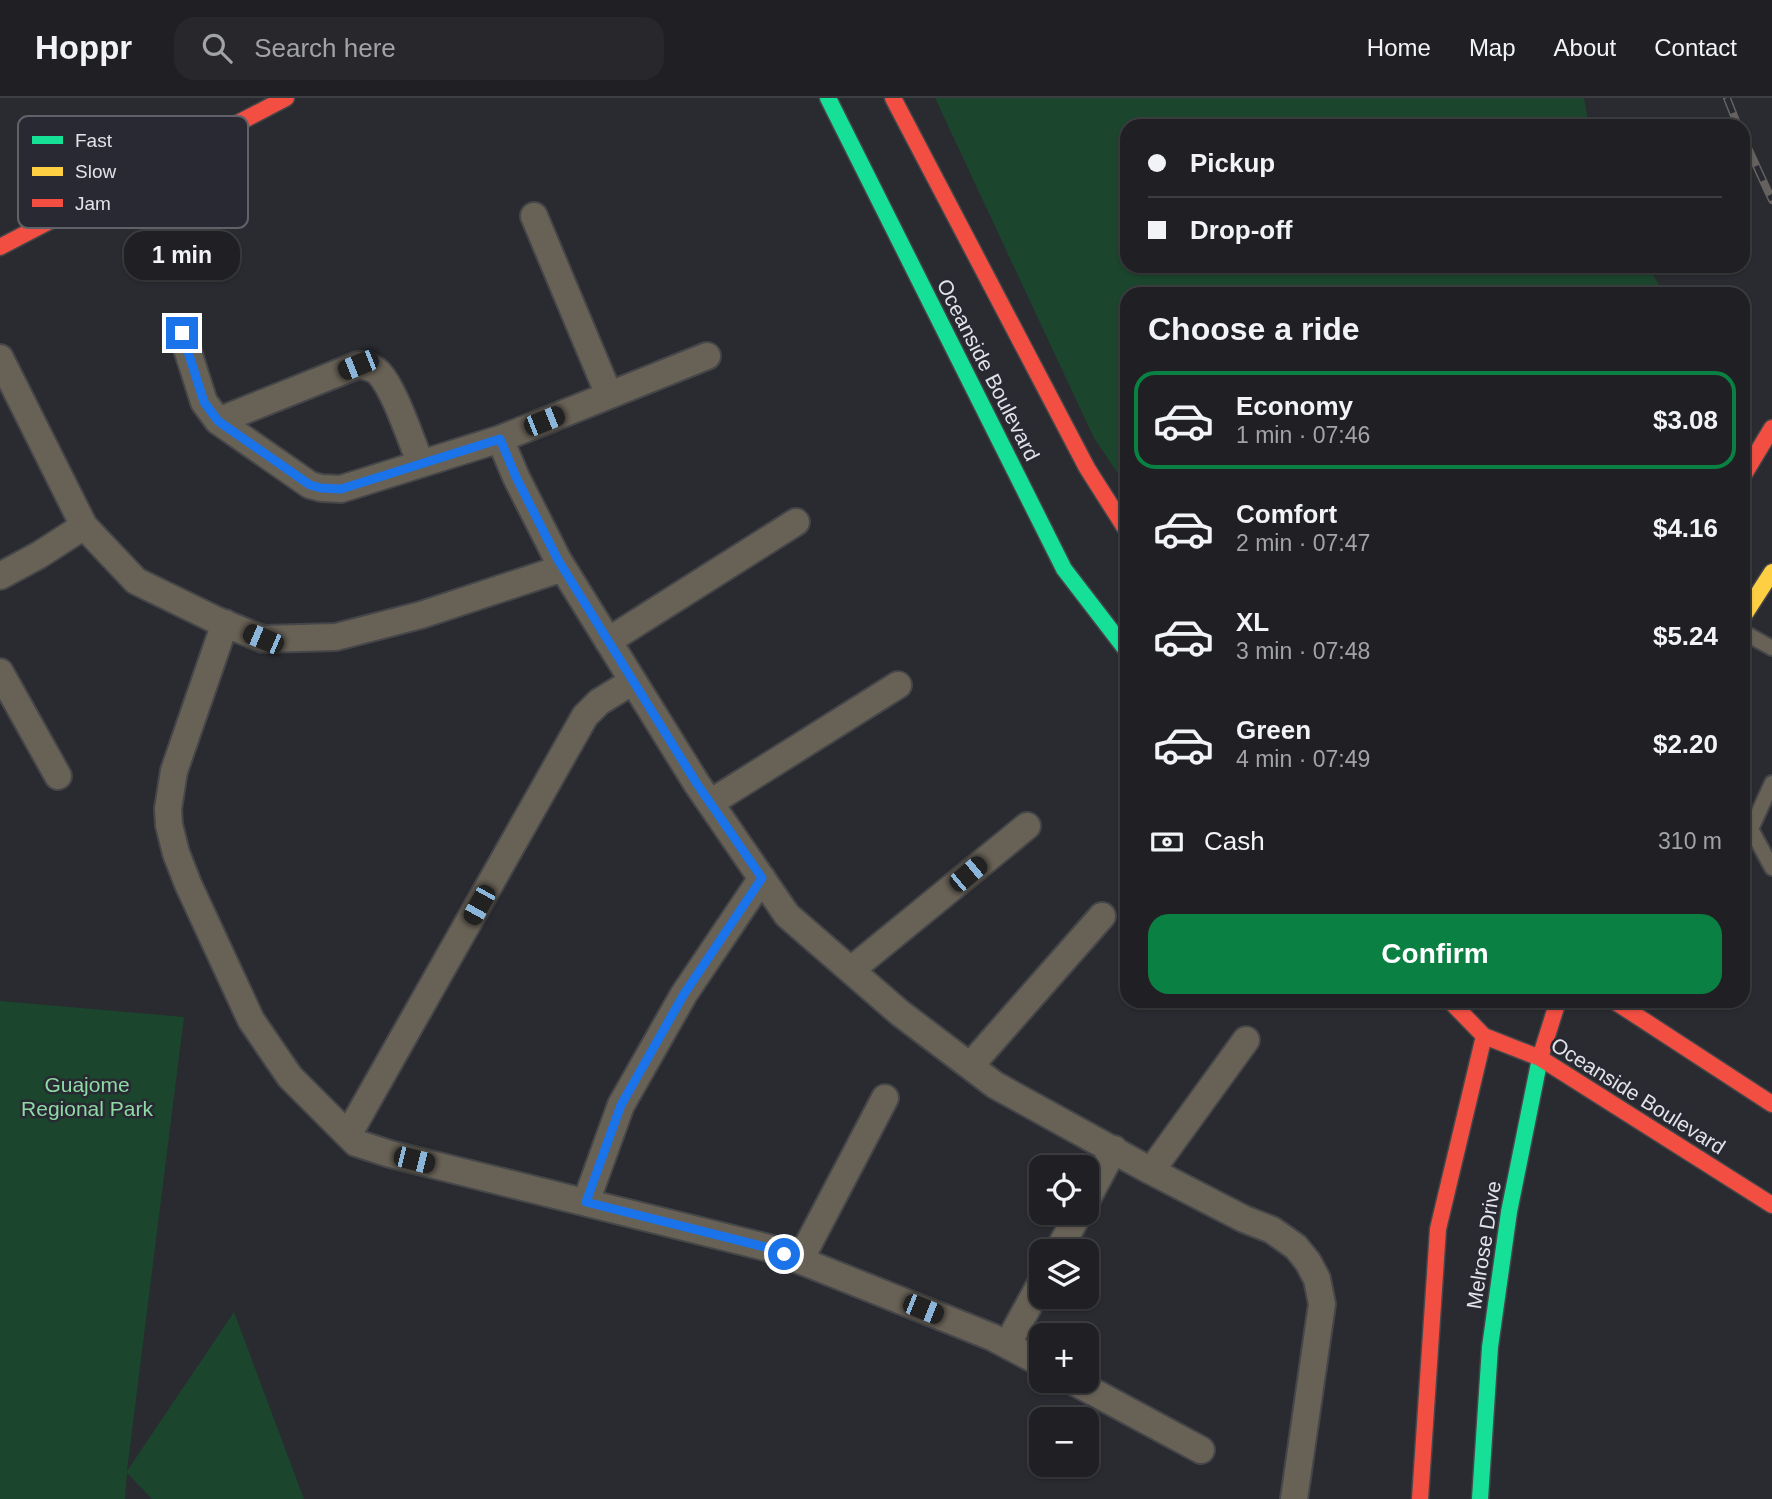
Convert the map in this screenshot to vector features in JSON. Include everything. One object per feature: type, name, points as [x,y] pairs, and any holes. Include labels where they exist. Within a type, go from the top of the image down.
[{"type":"main road","points":[[248,118],[286,98]]},
{"type":"main road","name":"Oceanside Boulevard","points":[[828,98],[1064,569],[1120,642]]},
{"type":"main road","name":"Oceanside Boulevard","points":[[893,98],[1081,456],[1120,520]]},
{"type":"main road","points":[[0,247],[36,228]]},
{"type":"main road","points":[[1750,464],[1772,428]]},
{"type":"main road","points":[[1750,606],[1772,572]]},
{"type":"main road","name":"Oceanside Boulevard","points":[[1457,1008],[1484,1036],[1540,1058],[1772,1205]]},
{"type":"main road","name":"Melrose Drive","points":[[1480,1499],[1490,1347],[1509,1212],[1540,1058],[1556,1008]]},
{"type":"main road","points":[[1625,1008],[1772,1104]]},
{"type":"main road","name":"Melrose Drive","points":[[1420,1499],[1438,1229],[1484,1036],[1487,1013]]},
{"type":"street","points":[[534,216],[609,395]]},
{"type":"street","points":[[182,333],[204,402],[218,421],[310,485],[341,489],[500,439],[707,356]]},
{"type":"street","points":[[0,358],[84,526],[136,581],[263,639],[336,637],[421,615],[563,568]]},
{"type":"street","points":[[218,421],[358,365],[369,366],[378,372],[388,387],[421,464]]},
{"type":"street","points":[[500,439],[516,477],[563,568],[710,803],[787,915],[900,1013],[995,1085],[1151,1171],[1244,1219],[1272,1230],[1296,1247],[1308,1262],[1317,1279],[1322,1304],[1294,1499]]},
{"type":"street","points":[[608,641],[796,522]]},
{"type":"street","points":[[0,576],[84,526]]},
{"type":"street","points":[[225,623],[174,771],[168,809],[169,825],[188,884],[251,1020],[290,1077],[356,1143],[390,1154],[769,1248],[992,1337],[1029,1357]]},
{"type":"street","points":[[0,672],[58,776]]},
{"type":"street","points":[[348,1135],[585,716],[599,702],[633,681]]},
{"type":"street","points":[[710,803],[898,685]]},
{"type":"street","points":[[851,970],[1027,826]]},
{"type":"street","points":[[586,1202],[621,1105],[684,994],[762,878]]},
{"type":"street","points":[[971,1066],[1102,916]]},
{"type":"street","points":[[1151,1171],[1246,1040]]},
{"type":"street","points":[[800,1260],[885,1098]]},
{"type":"street","points":[[1099,1177],[1114,1149]]},
{"type":"street","points":[[1007,1345],[1029,1305]]},
{"type":"street","points":[[1095,1393],[1201,1450]]},
{"type":"lane","points":[[1750,636],[1772,648]]},
{"type":"lane","points":[[1772,783],[1751,829],[1772,868]]},
{"type":"green space","points":[[935,98],[1584,98],[1588,119],[1120,119],[1120,273],[1652,273],[1660,287],[1120,287],[1120,477],[1094,438]]},
{"type":"green space","name":"Guajome Regional Park","points":[[0,1001],[184,1017],[127,1471],[234,1312],[304,1499],[152,1499],[127,1473],[125,1499],[0,1499]]},
{"type":"railway","points":[[1727,98],[1735,119]]},
{"type":"railway","points":[[1750,152],[1772,200]]},
{"type":"traffic: fast","points":[[828,98],[1064,569],[1120,642]]},
{"type":"traffic: fast","points":[[1480,1499],[1490,1347],[1509,1212],[1540,1058]]},
{"type":"traffic: slow","points":[[1750,606],[1772,572]]},
{"type":"traffic: jam","points":[[248,118],[286,98]]},
{"type":"traffic: jam","points":[[893,98],[1087,468],[1120,520]]},
{"type":"traffic: jam","points":[[0,247],[36,228]]},
{"type":"traffic: jam","points":[[1750,464],[1772,428]]},
{"type":"traffic: jam","points":[[1457,1008],[1484,1036],[1540,1058],[1772,1205]]},
{"type":"traffic: jam","points":[[1540,1058],[1556,1008]]},
{"type":"traffic: jam","points":[[1625,1008],[1772,1104]]},
{"type":"traffic: jam","points":[[1420,1499],[1438,1229],[1484,1036]]},
{"type":"route","points":[[182,333],[204,402],[218,421],[310,485],[341,489],[500,439],[558,560],[697,784],[762,878],[684,994],[621,1105],[586,1202],[784,1254]]}]
